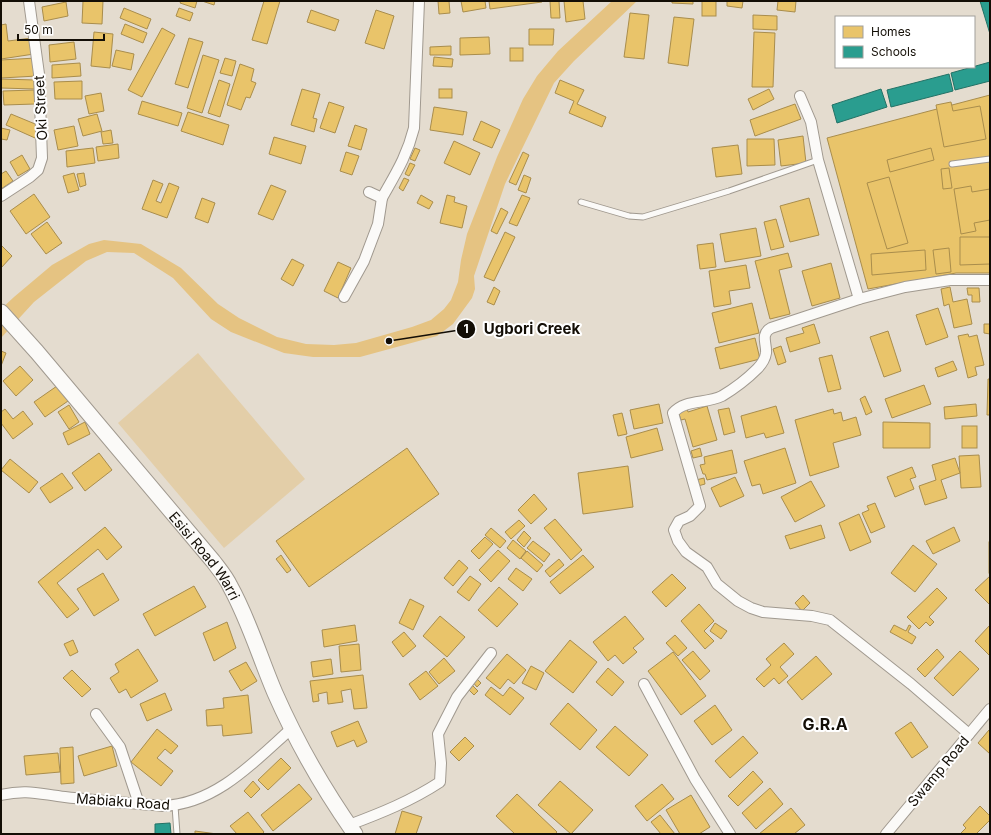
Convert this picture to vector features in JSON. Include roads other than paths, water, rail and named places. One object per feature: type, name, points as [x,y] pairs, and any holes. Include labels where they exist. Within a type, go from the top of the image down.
[{"type":"street","name":"Oki Street","points":[[1,196],[38,170],[42,158],[39,74],[29,1]]},
{"type":"street","points":[[344,297],[364,261],[378,224],[382,198],[405,155],[414,128],[418,1]]},
{"type":"street","points":[[800,96],[811,122],[818,160],[859,300]]},
{"type":"street","points":[[369,192],[382,198]]},
{"type":"street","points":[[969,734],[911,684],[830,620],[812,616],[763,612],[751,608],[738,601],[717,584],[707,567],[686,552],[678,541],[674,530],[679,521],[690,516],[700,506],[673,413],[682,405],[721,396],[749,376],[763,362],[766,353],[764,336],[768,330],[859,300],[905,287],[950,280],[990,280]]},
{"type":"street","name":"Esisi Road Warri","points":[[1,312],[37,352],[213,561],[230,585],[292,728],[322,784],[352,830]]},
{"type":"street","points":[[352,830],[380,814],[419,796],[440,782],[441,763],[438,734],[457,697],[491,652]]},
{"type":"street","points":[[644,684],[696,779],[730,834]]},
{"type":"street","name":"Swamp Road","points":[[886,834],[990,710]]},
{"type":"street","points":[[96,714],[120,747],[139,804]]},
{"type":"street","name":"Mabiaku Road","points":[[1,795],[19,792],[35,792],[65,797],[175,806],[203,798],[229,782],[292,728]]},
{"type":"lane","points":[[952,164],[990,159]]},
{"type":"lane","points":[[581,202],[629,216],[643,217],[729,191],[818,160]]},
{"type":"lane","points":[[175,806],[177,834]]},
{"type":"place","name":"Ugbori Creek","points":[[389,341]]},
{"type":"district","name":"G.R.A","points":[[825,724]]}]
